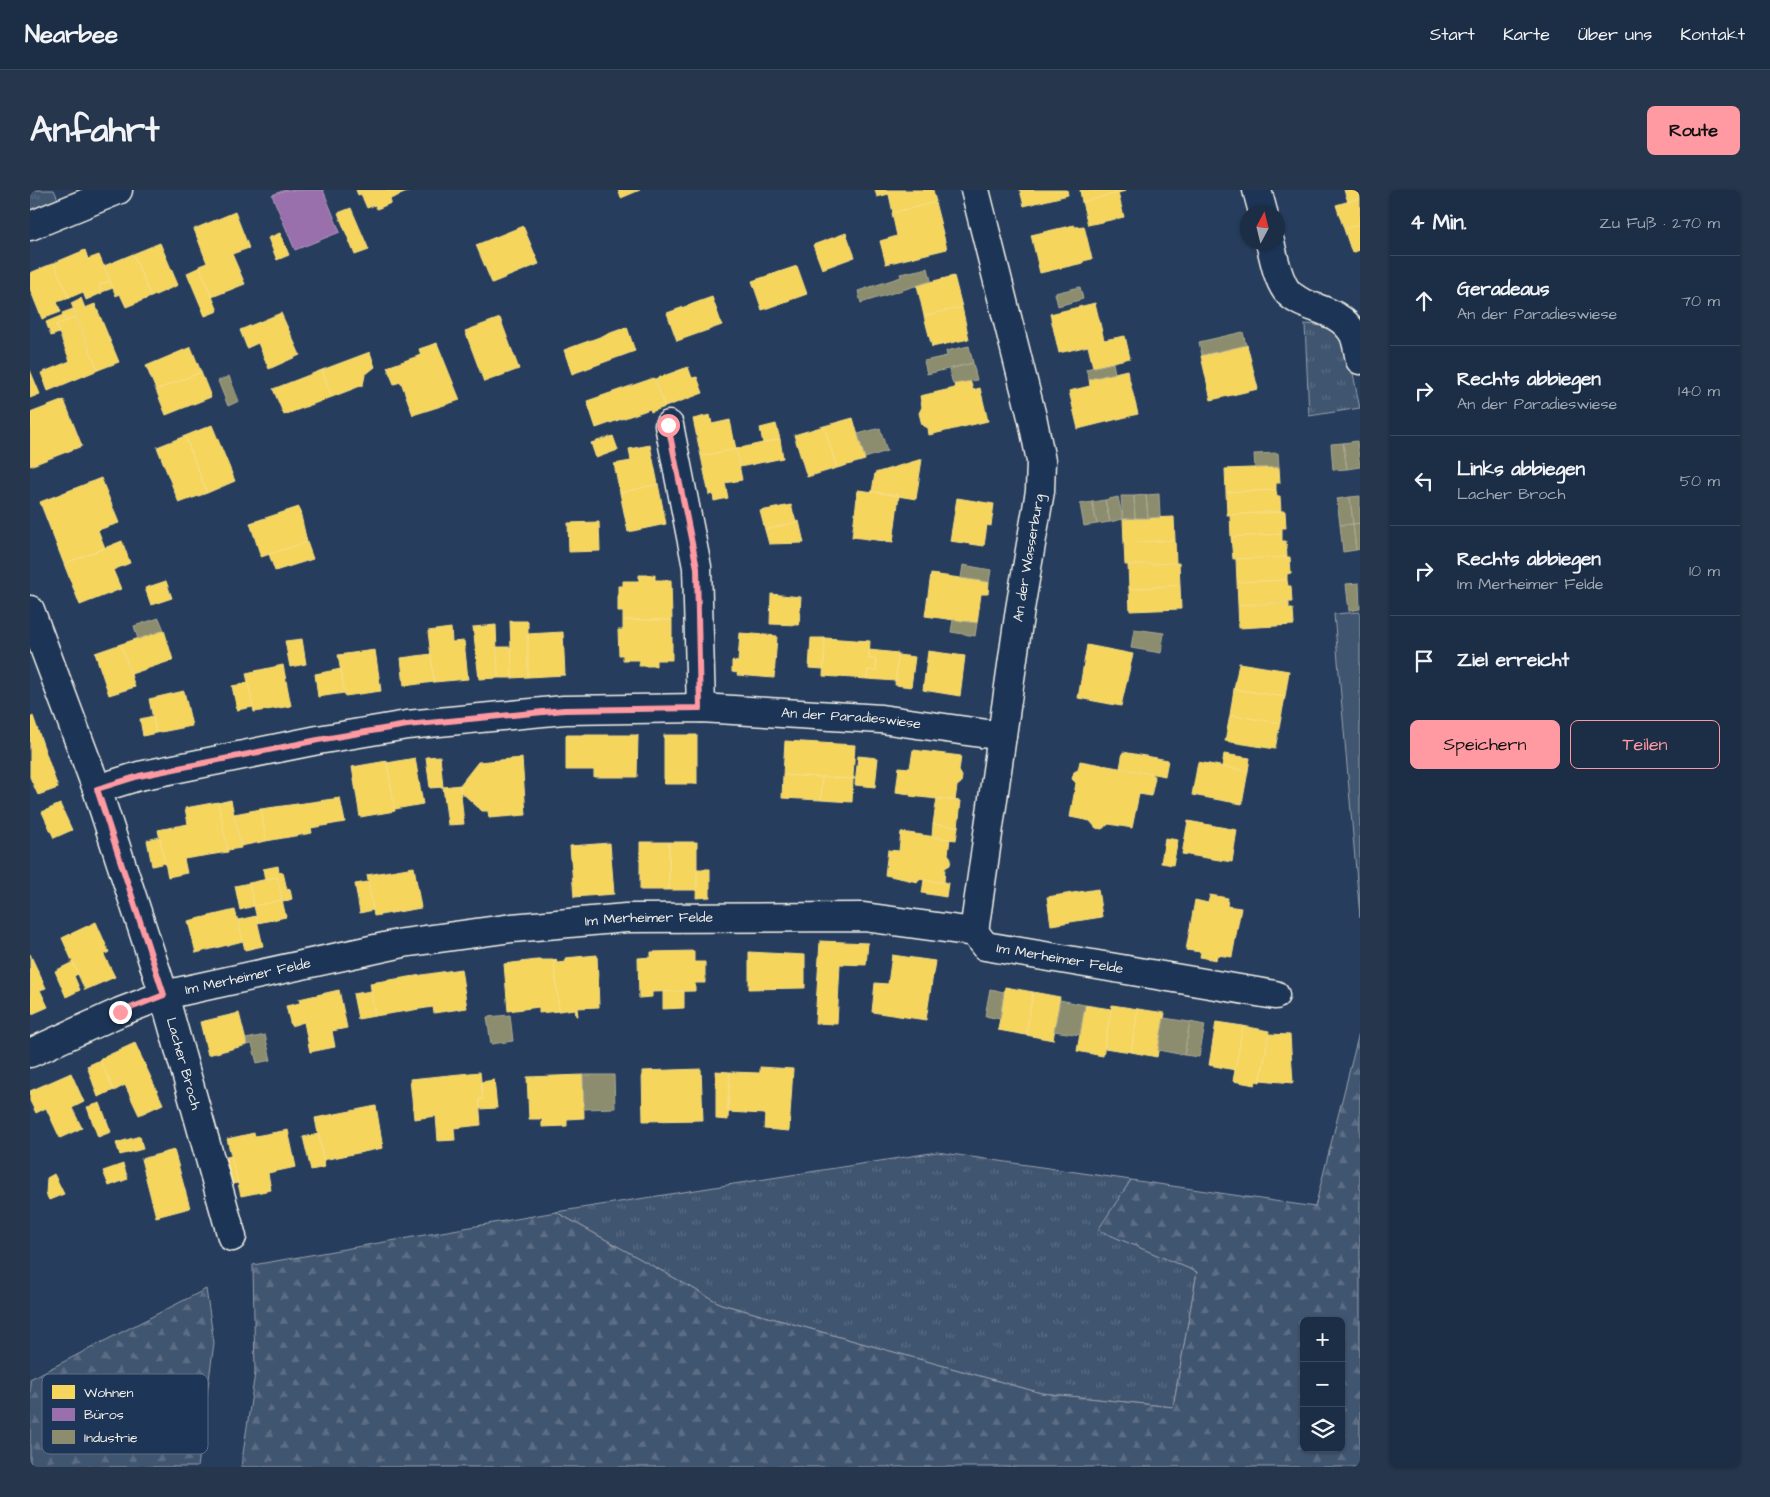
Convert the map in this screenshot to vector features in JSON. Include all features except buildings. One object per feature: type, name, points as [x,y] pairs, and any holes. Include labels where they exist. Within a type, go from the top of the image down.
[{"type":"street","points":[[30,226],[118,190]]},
{"type":"street","name":"An der Wasserburg","points":[[974,932],[1040,491],[1041,461],[1033,421],[976,190]]},
{"type":"street","points":[[1257,190],[1261,205]]},
{"type":"street","points":[[1272,250],[1276,270],[1287,291],[1305,304],[1333,312],[1353,334],[1360,360]]},
{"type":"street","points":[[668,425],[697,568],[700,708]]},
{"type":"street","name":"Lacher Broch","points":[[30,610],[39,662],[97,789],[164,995],[232,1237]]},
{"type":"street","name":"An der Paradieswiese","points":[[97,789],[139,776],[318,740],[407,725],[564,710],[700,708],[881,719],[1002,736]]},
{"type":"street","name":"Im Merheimer Felde","points":[[30,1053],[120,1012],[164,995],[403,944],[602,919],[864,917],[974,932],[985,946],[1275,995]]},
{"type":"green space","points":[[30,190],[54,190],[58,199],[30,210]]},
{"type":"green space","points":[[1305,324],[1320,326],[1332,332],[1341,341],[1351,365],[1360,408],[1309,416]]},
{"type":"green space","points":[[1360,612],[1360,917],[1334,614]]},
{"type":"green space","points":[[1360,1029],[1360,1467],[241,1467],[255,1373],[253,1265],[556,1212],[721,1304],[1041,1393],[1173,1407],[1197,1272],[1098,1230],[1131,1180],[1315,1207]]},
{"type":"green space","points":[[937,1152],[1131,1180],[1099,1230],[1197,1272],[1173,1407],[1041,1393],[721,1304],[556,1212]]},
{"type":"green space","points":[[206,1289],[214,1343],[208,1387],[208,1374],[42,1374],[42,1454],[199,1454],[197,1467],[30,1467],[30,1379]]},
{"type":"route","points":[[120,1012],[164,995],[97,789],[139,776],[318,740],[407,725],[564,710],[700,708],[697,568],[668,425]]}]
